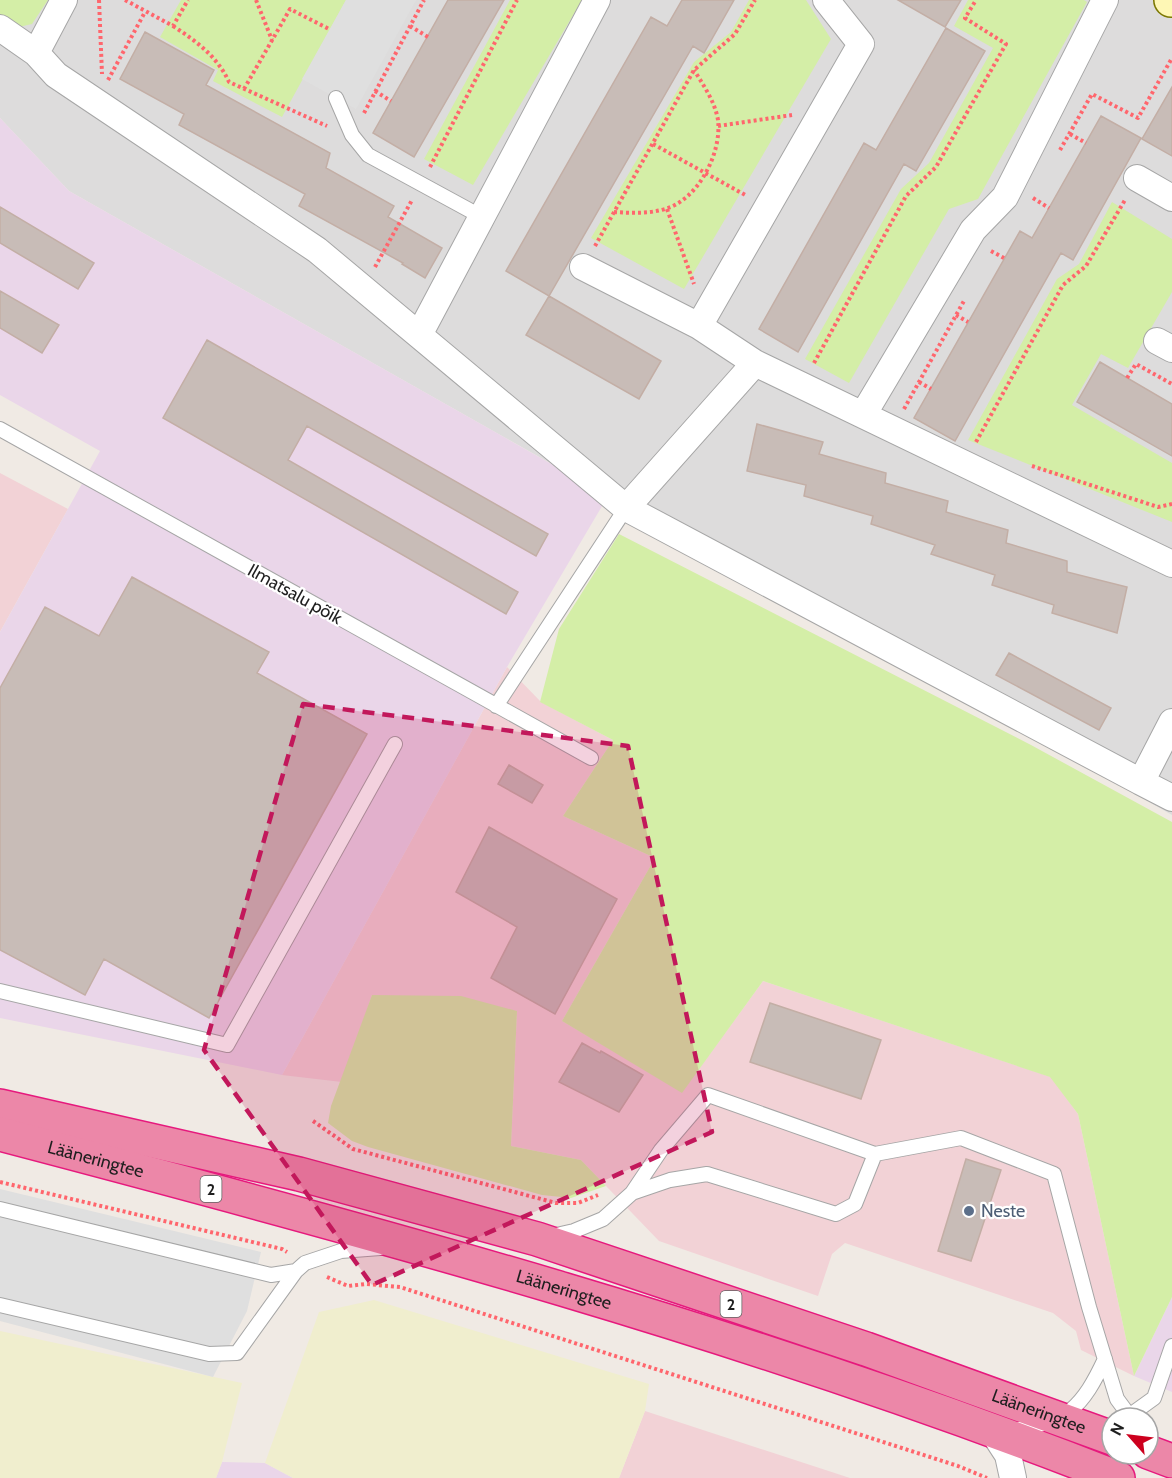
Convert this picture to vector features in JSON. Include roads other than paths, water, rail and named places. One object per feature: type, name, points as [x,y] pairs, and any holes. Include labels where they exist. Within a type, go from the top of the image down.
[{"type":"highway","name":"Lääneringtee","points":[[0,1106],[299,1174],[537,1239],[855,1346],[1060,1419],[1100,1422]]},
{"type":"highway","name":"Lääneringtee","points":[[0,1134],[339,1224],[645,1314],[840,1377],[1114,1478]]},
{"type":"street","points":[[36,53],[64,0]]},
{"type":"street","points":[[418,335],[597,0]]},
{"type":"street","points":[[702,321],[861,44],[826,0]]},
{"type":"street","points":[[863,415],[973,230],[1005,197],[1104,0]]},
{"type":"street","points":[[0,28],[36,53],[56,75],[103,98],[317,250],[626,508],[1172,798]]},
{"type":"street","points":[[1137,178],[1172,198]]},
{"type":"street","points":[[583,267],[702,321],[755,363],[1172,564]]},
{"type":"street","points":[[626,508],[755,363]]},
{"type":"street","points":[[1141,782],[1172,722]]},
{"type":"street","points":[[993,1432],[1008,1455],[1013,1478]]},
{"type":"lane","points":[[336,98],[353,137],[368,155],[482,217]]},
{"type":"lane","name":"Ilmatsalu põik","points":[[0,429],[591,758]]},
{"type":"lane","points":[[496,706],[626,508]]},
{"type":"lane","points":[[0,991],[227,1045],[395,744]]},
{"type":"lane","points":[[537,1239],[574,1231],[603,1219],[634,1190],[661,1150],[708,1095],[875,1154],[961,1138],[1054,1174],[1119,1406]]},
{"type":"lane","points":[[634,1190],[670,1180],[707,1174],[836,1214],[855,1204],[875,1154]]},
{"type":"lane","points":[[0,1209],[271,1275],[301,1267],[341,1251],[420,1248]]},
{"type":"lane","points":[[0,1305],[209,1354],[237,1353],[301,1267]]},
{"type":"lane","points":[[1145,1406],[1154,1398],[1172,1346]]},
{"type":"lane","points":[[993,1432],[1029,1428],[1060,1419],[1084,1398],[1105,1359]]},
{"type":"place","name":"Neste","points":[[969,1211]]}]
